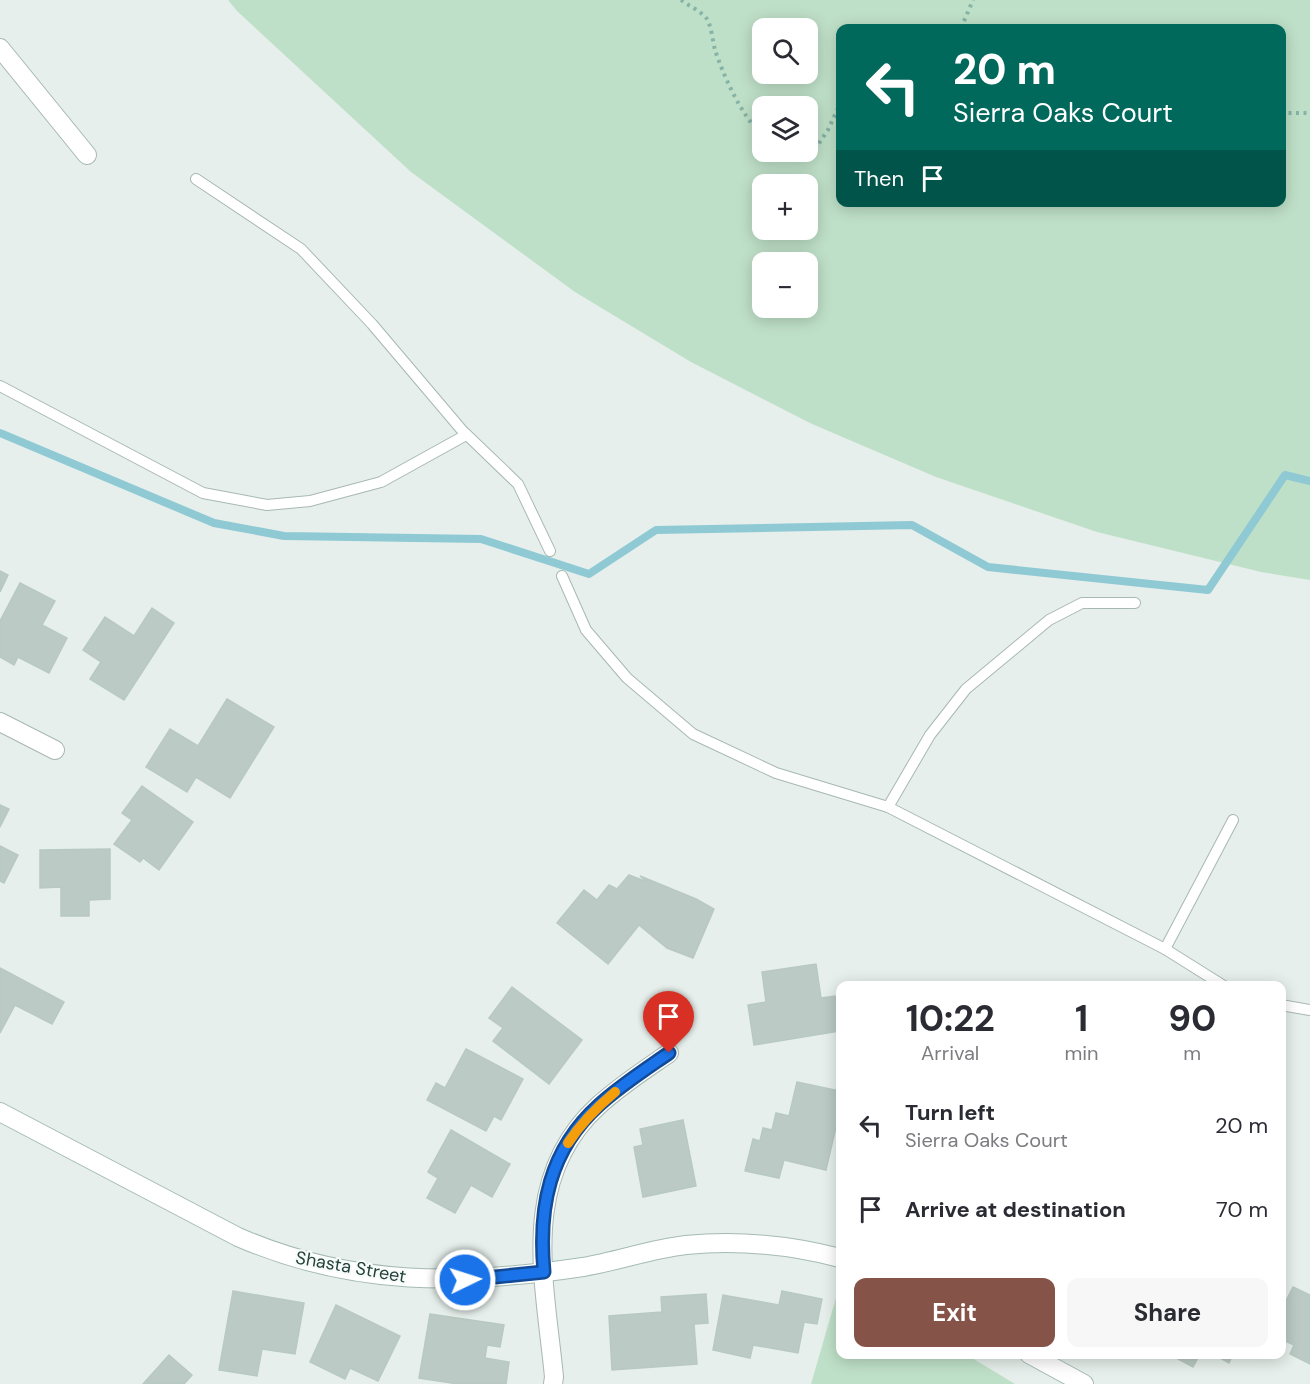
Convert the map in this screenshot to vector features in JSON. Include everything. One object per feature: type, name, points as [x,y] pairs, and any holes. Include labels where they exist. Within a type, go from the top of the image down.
[{"type":"street","points":[[0,48],[87,154]]},
{"type":"street","points":[[0,722],[55,750]]},
{"type":"street","points":[[553,1384],[542,1229],[545,1200],[555,1166],[576,1132],[598,1106],[669,1053]]},
{"type":"street","name":"Shasta Street","points":[[0,1112],[267,1250],[293,1258],[379,1276],[476,1279],[587,1266],[686,1245],[786,1246],[836,1257]]},
{"type":"street","points":[[1038,1359],[1084,1384]]},
{"type":"lane","points":[[196,179],[301,249],[372,324],[465,433],[518,484],[550,551]]},
{"type":"lane","points":[[0,386],[203,493],[267,505],[310,501],[381,482],[466,435],[465,433]]},
{"type":"lane","points":[[562,576],[585,630],[627,678],[693,734],[777,772],[888,807],[1165,949],[1215,981]]},
{"type":"lane","points":[[888,807],[930,735],[966,689],[1049,620],[1082,603],[1135,603]]},
{"type":"lane","points":[[1165,949],[1233,820]]},
{"type":"lane","points":[[1286,1006],[1310,1011]]},
{"type":"path","points":[[681,0],[700,12],[709,23],[721,68],[752,124]]},
{"type":"path","points":[[963,24],[973,0]]},
{"type":"path","points":[[818,145],[836,113]]},
{"type":"path","points":[[1286,113],[1310,113]]},
{"type":"green space","points":[[228,0],[1310,0],[1310,580],[1261,572],[1097,532],[936,477],[812,424],[691,362],[575,292],[411,172],[237,11]]},
{"type":"green space","points":[[836,1298],[836,1359],[974,1359],[1015,1384],[811,1384]]},
{"type":"building","points":[[0,571],[8,575],[0,592]]},
{"type":"building","points":[[20,583],[55,601],[42,625],[67,638],[49,673],[18,657],[14,665],[0,657],[0,621]]},
{"type":"building","points":[[152,608],[174,623],[124,700],[90,679],[101,662],[83,650],[105,617],[134,636]]},
{"type":"building","points":[[227,699],[274,727],[230,798],[196,777],[187,792],[146,767],[170,729],[198,746]]},
{"type":"building","points":[[142,786],[193,822],[159,870],[143,858],[140,862],[114,844],[132,820],[122,813]]},
{"type":"building","points":[[0,805],[9,809],[0,827]]},
{"type":"building","points":[[0,846],[18,855],[4,883],[0,881]]},
{"type":"building","points":[[110,849],[110,899],[89,900],[89,916],[61,916],[61,887],[40,888],[40,850]]},
{"type":"building","points":[[629,875],[647,882],[640,876],[696,899],[714,909],[693,958],[667,948],[639,925],[608,964],[557,923],[584,890],[597,900],[609,885],[617,889]]},
{"type":"building","points":[[816,964],[821,998],[835,996],[836,1032],[754,1045],[748,1005],[766,1002],[762,972]]},
{"type":"building","points":[[0,968],[64,1002],[52,1024],[15,1005],[0,1033]]},
{"type":"building","points":[[512,987],[582,1040],[549,1084],[493,1041],[503,1028],[489,1018]]},
{"type":"building","points":[[466,1049],[523,1079],[501,1120],[494,1116],[486,1131],[427,1100],[436,1083],[445,1088]]},
{"type":"building","points":[[797,1082],[836,1090],[836,1127],[826,1170],[784,1160],[779,1178],[745,1171],[753,1139],[760,1141],[763,1128],[772,1130],[776,1113],[789,1116]]},
{"type":"building","points":[[683,1120],[696,1186],[643,1197],[634,1147],[643,1145],[640,1129]]},
{"type":"building","points":[[451,1130],[510,1164],[492,1197],[471,1185],[455,1213],[427,1198],[438,1178],[428,1172]]},
{"type":"building","points":[[1293,1287],[1310,1295],[1310,1364],[1290,1354],[1294,1345],[1286,1341],[1286,1301]]},
{"type":"building","points":[[233,1291],[304,1303],[295,1354],[262,1349],[257,1376],[219,1370]]},
{"type":"building","points":[[782,1291],[822,1299],[817,1324],[804,1322],[798,1353],[753,1345],[750,1358],[713,1350],[723,1295],[779,1305]]},
{"type":"building","points":[[706,1294],[708,1323],[694,1324],[697,1364],[612,1370],[609,1316],[662,1312],[661,1297]]},
{"type":"building","points":[[336,1305],[400,1336],[378,1381],[350,1368],[345,1379],[310,1362]]},
{"type":"building","points":[[430,1314],[504,1325],[500,1347],[487,1345],[485,1358],[509,1362],[506,1384],[458,1384],[419,1378]]},
{"type":"building","points":[[169,1355],[192,1375],[184,1384],[143,1384]]},
{"type":"building","points":[[1178,1359],[1197,1359],[1193,1367]]},
{"type":"waterway","points":[[0,433],[214,523],[284,536],[481,539],[589,574],[656,530],[912,525],[988,567],[1208,590],[1285,475],[1310,481]]},
{"type":"slow traffic","points":[[568,1143],[598,1106],[615,1092]]},
{"type":"route","points":[[465,1280],[544,1272],[541,1238],[545,1200],[555,1166],[576,1132],[598,1106],[669,1053]]}]
